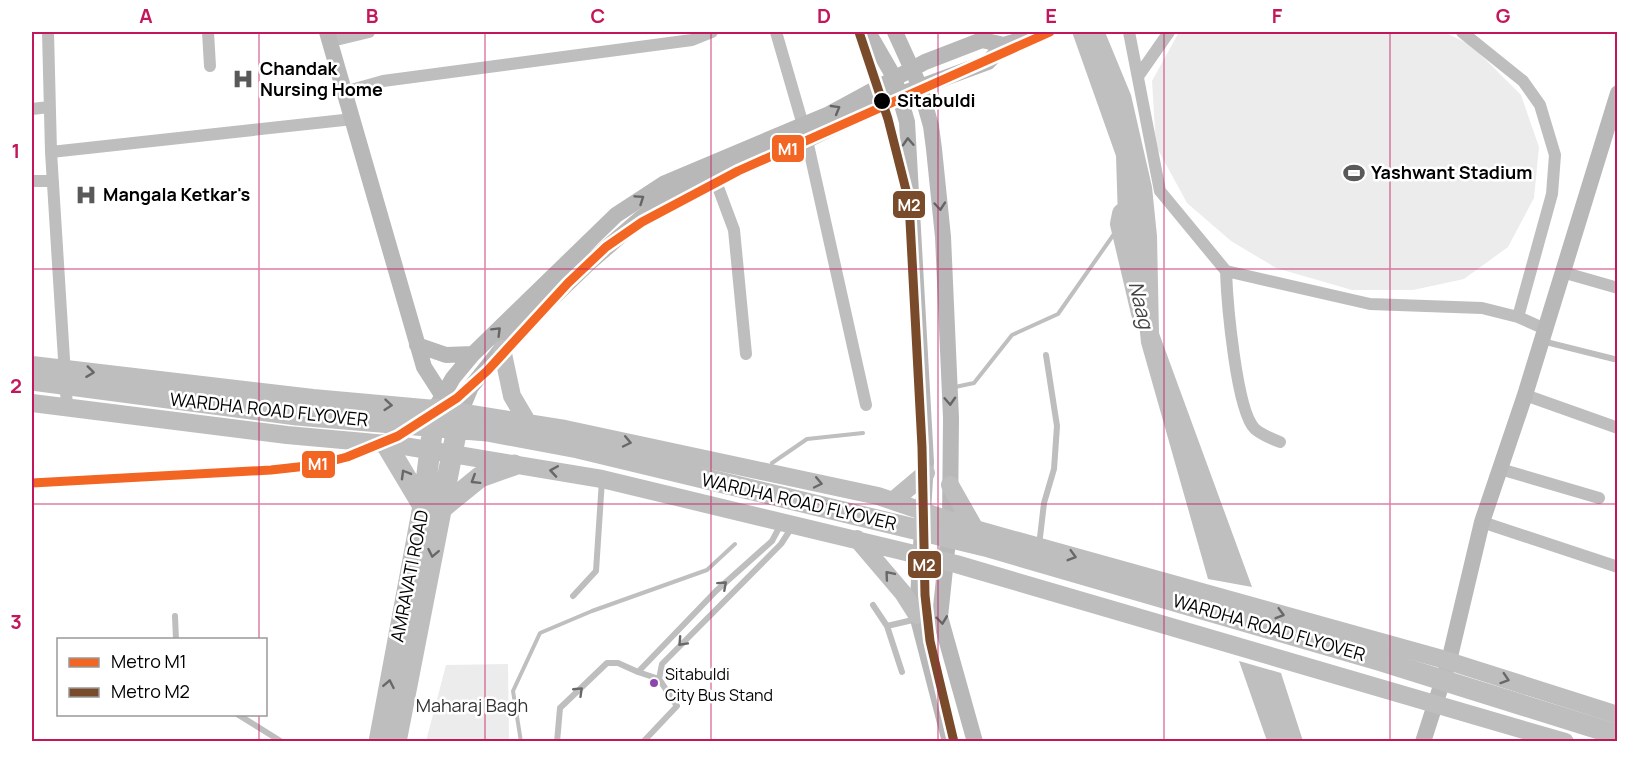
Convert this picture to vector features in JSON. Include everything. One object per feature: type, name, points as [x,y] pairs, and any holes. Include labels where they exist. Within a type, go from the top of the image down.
[{"type":"highway","name":"WARDHA ROAD FLYOVER","points":[[32,380],[297,415],[488,431],[578,448],[985,546],[1378,660],[1617,735]]},
{"type":"highway","name":"WARDHA ROAD FLYOVER","points":[[32,392],[247,419],[452,440],[555,456],[956,552],[1301,651],[1596,741]]},
{"type":"highway","name":"AMRAVATI ROAD","points":[[396,741],[432,507],[430,451],[446,407]]},
{"type":"highway","name":"AMRAVATI ROAD","points":[[379,741],[432,507],[452,454],[446,407]]},
{"type":"highway","points":[[386,444],[432,507],[480,477],[514,465]]},
{"type":"main road","points":[[502,349],[512,396],[528,423]]},
{"type":"main road","points":[[32,365],[313,398],[446,407],[894,500],[975,529],[1449,661],[1617,715]]},
{"type":"main road","name":"WARDHA ROAD FLYOVER","points":[[32,403],[287,435],[386,444],[602,479],[856,538],[947,562],[1565,741]]},
{"type":"main road","points":[[894,500],[926,473]]},
{"type":"main road","points":[[950,485],[975,529]]},
{"type":"main road","points":[[856,538],[903,593],[917,617]]},
{"type":"street","points":[[48,32],[51,152],[67,407]]},
{"type":"street","points":[[208,32],[210,66]]},
{"type":"street","points":[[328,33],[340,39],[369,32]]},
{"type":"street","points":[[344,92],[383,81],[692,40],[712,32]]},
{"type":"street","points":[[776,32],[805,132],[866,405]]},
{"type":"street","points":[[868,32],[894,77],[901,94],[907,122],[926,473],[918,555],[917,617],[950,741]]},
{"type":"street","points":[[896,32],[913,68],[931,126],[943,237],[951,418],[950,521],[940,617],[975,741]]},
{"type":"street","points":[[446,407],[473,354],[616,215],[665,183],[988,62],[1004,45],[1046,32]]},
{"type":"street","points":[[1129,32],[1160,191],[1226,271],[1235,364],[1249,419],[1255,429],[1280,442]]},
{"type":"street","points":[[1139,75],[1169,32]]},
{"type":"street","points":[[1462,32],[1523,81],[1540,105],[1555,155],[1552,194],[1518,317]]},
{"type":"street","points":[[328,33],[424,368],[446,407]]},
{"type":"street","points":[[446,407],[471,387],[502,349],[589,263],[641,218],[673,196],[715,179],[805,132],[829,114],[913,68],[982,40],[1004,45]]},
{"type":"street","points":[[1423,741],[1449,661],[1482,522],[1562,272],[1612,130],[1617,93]]},
{"type":"street","points":[[32,109],[49,107]]},
{"type":"street","points":[[51,152],[353,119]]},
{"type":"street","points":[[715,179],[734,231],[746,354]]},
{"type":"street","points":[[32,181],[53,181]]},
{"type":"street","points":[[1226,271],[1370,304],[1482,308],[1518,317],[1543,335]]},
{"type":"street","points":[[1562,272],[1617,288]]},
{"type":"street","points":[[417,345],[446,355],[473,354]]},
{"type":"street","points":[[1524,395],[1617,428]]},
{"type":"street","points":[[1500,469],[1599,498]]},
{"type":"street","points":[[1482,522],[1617,567]]},
{"type":"lane","points":[[1543,335],[1614,359]]},
{"type":"lane","points":[[1039,547],[1044,503],[1054,469],[1057,426],[1046,355]]},
{"type":"lane","points":[[573,596],[596,571],[602,479]]},
{"type":"lane","points":[[638,672],[716,591],[772,541],[788,522]]},
{"type":"lane","points":[[659,679],[662,664],[781,544],[788,522]]},
{"type":"lane","points":[[873,605],[887,626],[902,672]]},
{"type":"lane","points":[[175,616],[176,638]]},
{"type":"lane","points":[[887,626],[917,617]]},
{"type":"lane","points":[[557,741],[561,708],[607,663],[618,663],[659,679],[677,706],[643,741]]},
{"type":"lane","points":[[240,716],[282,741]]},
{"type":"green space","name":"Yashwant Stadium","points":[[1179,32],[1444,32],[1471,45],[1521,95],[1539,147],[1534,198],[1508,247],[1464,279],[1413,290],[1352,290],[1276,268],[1231,241],[1187,203],[1156,146],[1152,81]]},
{"type":"green space","name":"Maharaj Bagh","points":[[508,664],[509,741],[426,741],[446,665]]},
{"type":"water","points":[[1072,32],[1105,32],[1131,95],[1152,187],[1157,236],[1159,333],[1252,587],[1208,579],[1141,343],[1134,271],[1118,219],[1116,156]]},
{"type":"water","points":[[1239,661],[1281,673],[1303,741],[1267,741]]},
{"type":"waterway","name":"Naag","points":[[1123,214],[1121,224],[1142,313]]},
{"type":"waterway","points":[[955,387],[974,383],[1012,335],[1058,314],[1121,224]]},
{"type":"waterway","points":[[772,463],[807,439],[863,433]]},
{"type":"waterway","points":[[521,742],[513,691],[540,633],[592,611],[707,570],[735,544]]},
{"type":"metro line","name":"M2","points":[[859,32],[888,119],[909,202],[922,447],[925,595],[930,641],[954,742]]},
{"type":"metro line","name":"M1","points":[[32,483],[271,470],[316,465],[347,457],[398,436],[457,398],[487,371],[568,283],[606,247],[642,222],[738,171],[1050,32]]},
{"type":"place","name":"Chandak Nursing Home","points":[[243,79]]},
{"type":"place","name":"Sitabuldi","points":[[882,101]]},
{"type":"place","name":"Yashwant Stadium","points":[[1354,173]]},
{"type":"place","name":"Mangala Ketkar's","points":[[86,195]]},
{"type":"place","name":"Sitabuldi City Bus Stand","points":[[654,683]]}]
